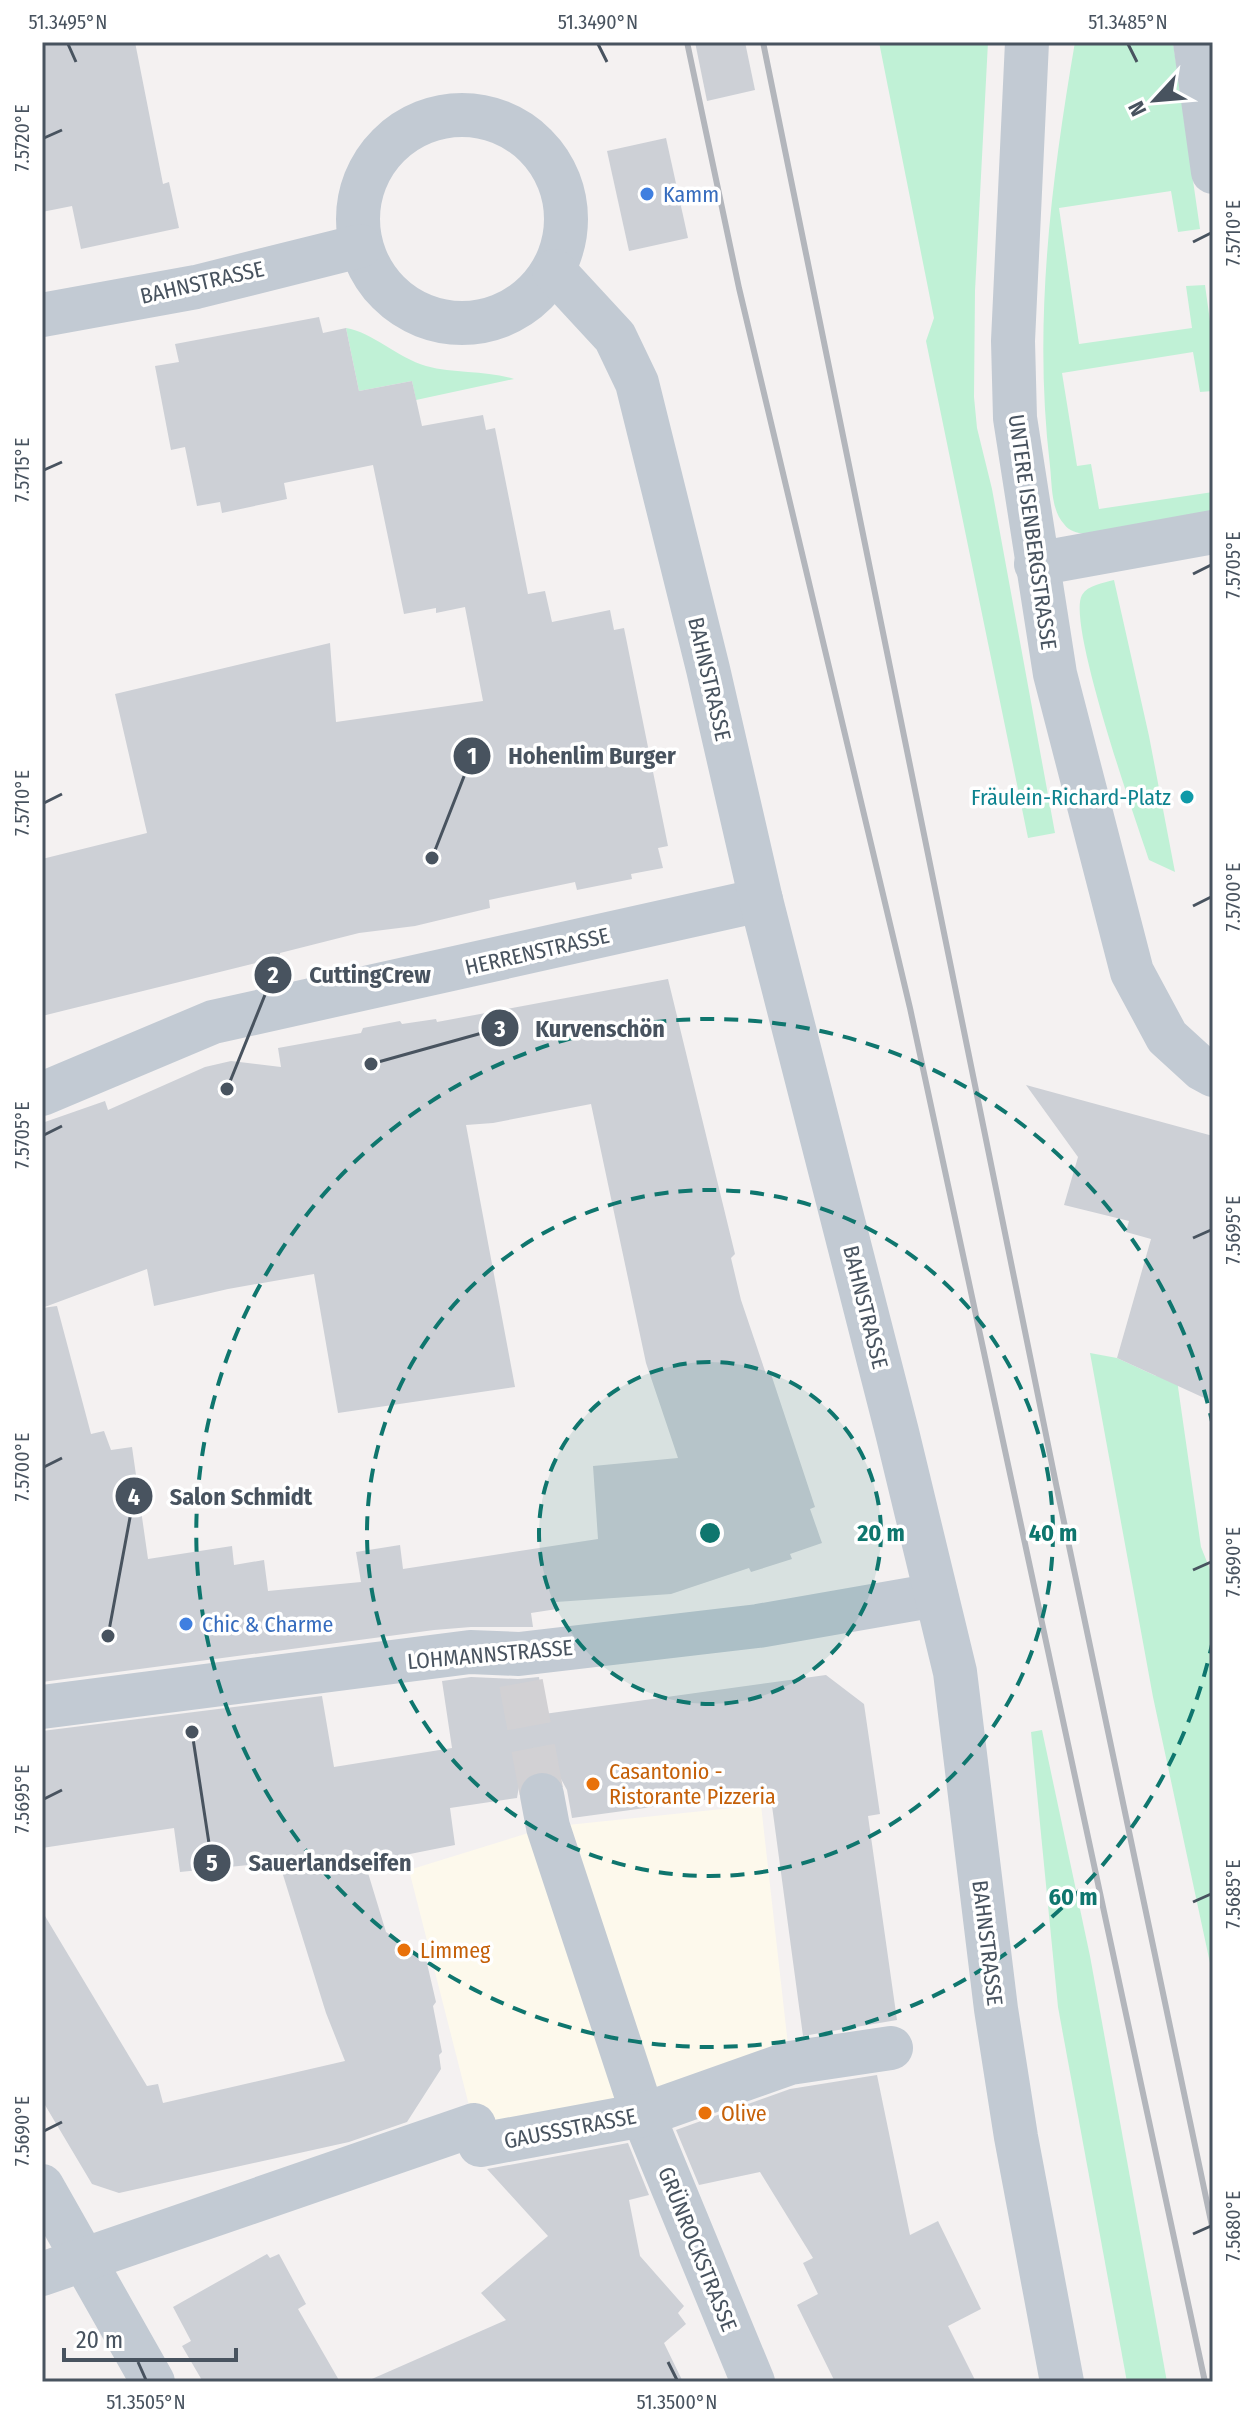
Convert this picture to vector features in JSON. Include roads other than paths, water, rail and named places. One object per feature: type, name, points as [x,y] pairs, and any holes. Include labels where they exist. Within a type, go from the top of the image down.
[{"type":"street","name":"UNTERE ISENBERGSTRASSE","points":[[1027,42],[1013,357],[1015,418],[1058,689],[1132,972],[1167,1037],[1213,1075]]},
{"type":"street","points":[[1195,42],[1213,172]]},
{"type":"street","points":[[464,114],[501,121],[531,140],[554,168],[565,202],[566,237],[554,271],[531,299],[502,317],[466,325],[431,320],[400,304],[375,279],[360,246],[357,215],[363,184],[378,156],[401,133],[429,119],[464,114]]},
{"type":"street","name":"BAHNSTRASSE","points":[[42,315],[196,287],[360,246]]},
{"type":"street","name":"BAHNSTRASSE","points":[[554,271],[615,337],[637,383],[761,900],[844,1215],[955,1672],[996,2009],[1016,2137],[1062,2382]]},
{"type":"street","points":[[1036,564],[1213,532]]},
{"type":"street","name":"HERRENSTRASSE","points":[[42,1094],[213,1022],[761,900]]},
{"type":"street","name":"LOHMANNSTRASSE","points":[[42,1707],[470,1652],[520,1669],[936,1595]]},
{"type":"street","name":"GRÜNROCKSTRASSE","points":[[542,1795],[548,1827],[643,2115],[753,2382]]},
{"type":"street","name":"GAUSSSTRASSE","points":[[85,2258],[474,2125],[480,2145],[643,2115],[790,2063],[891,2048]]},
{"type":"street","points":[[42,2186],[153,2382]]},
{"type":"street","points":[[42,2274],[85,2258]]},
{"type":"tunnel","points":[[521,1683],[542,1795]]},
{"type":"railway","points":[[687,42],[739,288],[910,1008],[1205,2382]]},
{"type":"railway","points":[[763,42],[1056,1484],[1213,2231]]},
{"type":"place","name":"Kamm","points":[[647,194]]},
{"type":"place","name":"Fräulein-Richard-Platz","points":[[1187,797]]},
{"type":"place","name":"Hohenlim Burger","points":[[432,858]]},
{"type":"place","name":"Kurvenschön","points":[[371,1064]]},
{"type":"place","name":"CuttingCrew","points":[[227,1089]]},
{"type":"place","name":"Chic & Charme","points":[[186,1624]]},
{"type":"place","name":"Salon Schmidt","points":[[108,1636]]},
{"type":"place","name":"Sauerlandseifen","points":[[192,1732]]},
{"type":"place","name":"Casantonio - Ristorante Pizzeria","points":[[593,1784]]},
{"type":"place","name":"Limmeg","points":[[404,1950]]},
{"type":"place","name":"Olive","points":[[705,2113]]}]
